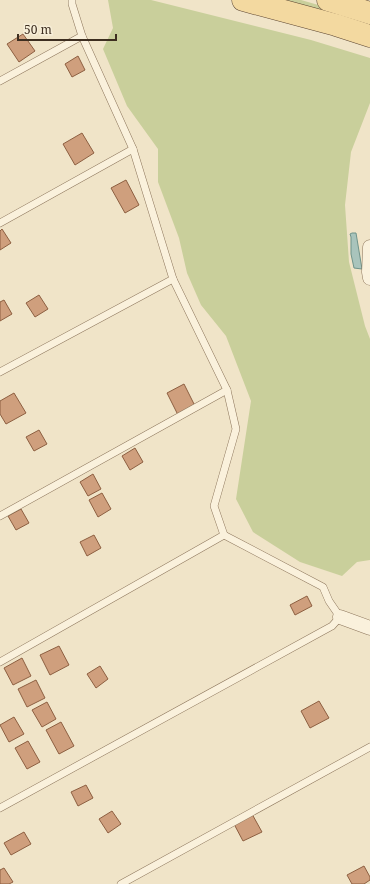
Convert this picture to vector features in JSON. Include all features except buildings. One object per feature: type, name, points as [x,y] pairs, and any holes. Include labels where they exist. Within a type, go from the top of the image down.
[{"type":"main road","points":[[243,0],[370,36]]},
{"type":"main road","points":[[328,0],[370,13]]},
{"type":"street","points":[[370,247],[368,272],[370,278]]},
{"type":"street","points":[[340,617],[370,628]]},
{"type":"lane","points":[[0,808],[332,626],[340,617],[329,601],[323,586],[224,535],[214,506],[236,429],[227,390],[173,279],[134,149],[82,36],[72,0]]},
{"type":"lane","points":[[0,81],[82,36]]},
{"type":"lane","points":[[0,224],[134,149]]},
{"type":"lane","points":[[0,372],[173,279]]},
{"type":"lane","points":[[0,516],[227,390]]},
{"type":"lane","points":[[0,662],[224,535]]},
{"type":"lane","points":[[121,884],[370,747]]},
{"type":"green space","points":[[108,0],[151,0],[311,40],[370,58],[370,103],[351,152],[345,205],[349,262],[365,326],[370,339],[370,560],[357,562],[342,576],[300,562],[253,532],[236,499],[251,401],[226,336],[201,305],[187,273],[179,238],[158,182],[158,149],[127,106],[103,49],[113,28]]},
{"type":"green space","points":[[278,0],[301,0],[346,13],[370,22],[370,28]]},
{"type":"water","points":[[356,233],[362,269],[354,268],[351,254],[350,234]]}]
